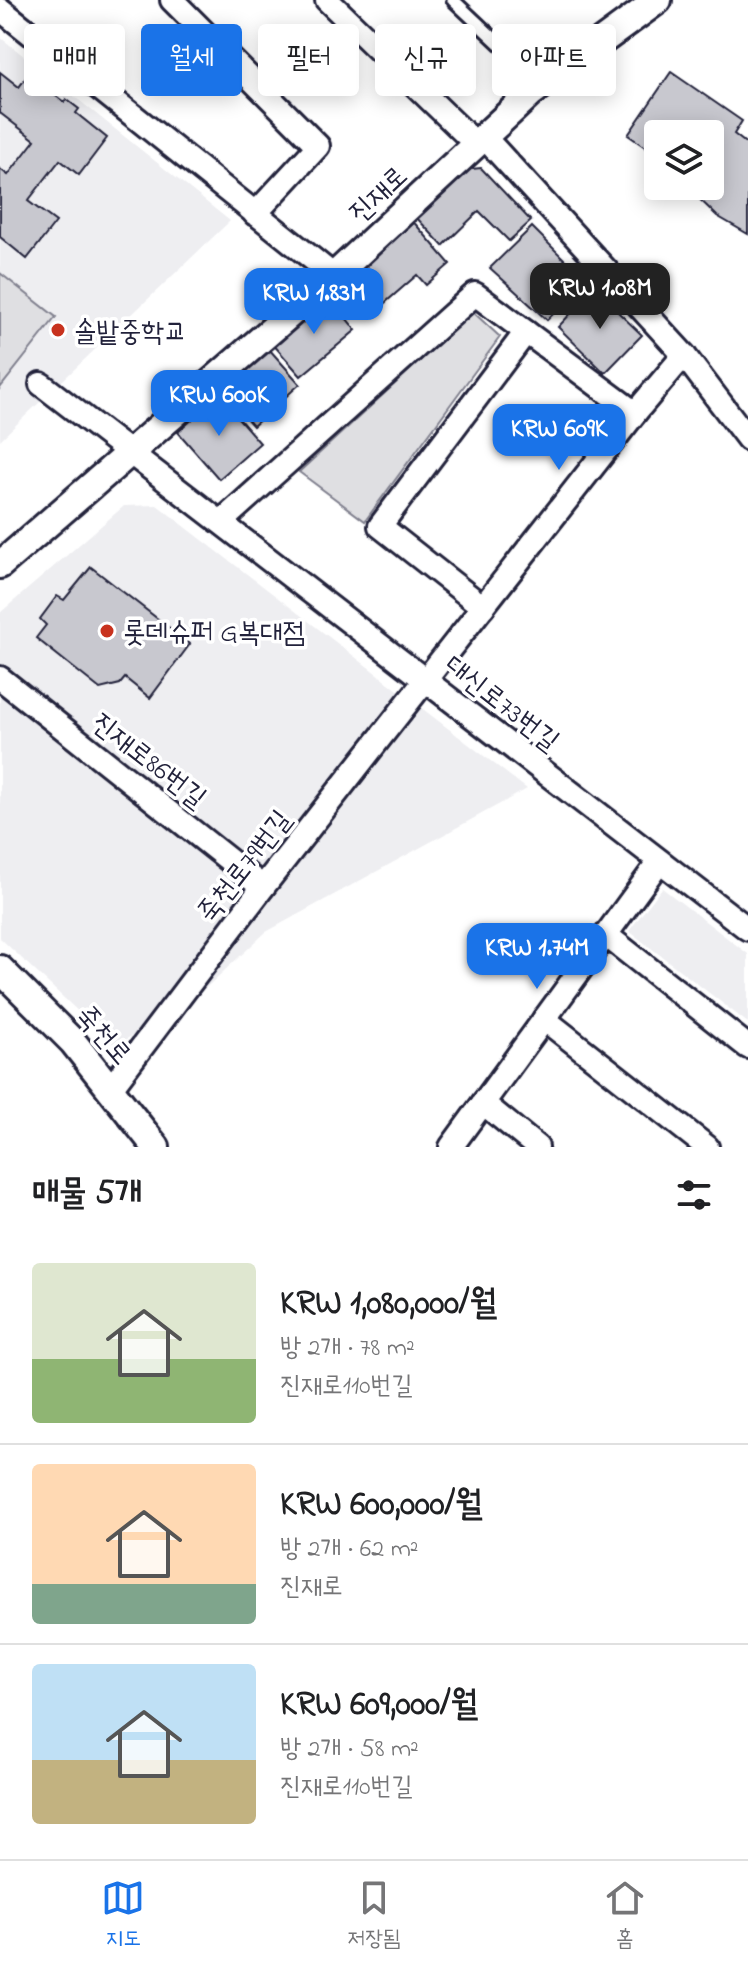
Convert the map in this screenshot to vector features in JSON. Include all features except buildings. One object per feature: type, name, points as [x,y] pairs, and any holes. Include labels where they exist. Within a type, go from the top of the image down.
[{"type":"street","points":[[172,0],[318,146],[255,214]]},
{"type":"street","points":[[327,0],[481,141],[684,355],[748,439]]},
{"type":"street","points":[[607,24],[620,0]]},
{"type":"street","name":"진재로","points":[[616,30],[658,0]]},
{"type":"street","points":[[0,9],[334,276]]},
{"type":"street","name":"진재로","points":[[0,565],[334,276],[529,96]]},
{"type":"street","points":[[222,521],[475,294],[635,413]]},
{"type":"street","points":[[483,607],[380,526],[526,332]]},
{"type":"street","name":"죽천로79번길","points":[[111,1088],[425,679],[684,355]]},
{"type":"street","name":"대신로73번길","points":[[41,384],[748,929]]},
{"type":"street","name":"진재로86번길","points":[[0,678],[263,887]]},
{"type":"street","points":[[451,1147],[659,862]]},
{"type":"street","points":[[606,935],[748,1047]]},
{"type":"street","name":"죽천로","points":[[0,969],[73,1042],[156,1147]]},
{"type":"street","points":[[544,1019],[707,1147]]},
{"type":"street","points":[[483,1103],[537,1147]]},
{"type":"lane","points":[[453,0],[492,37]]},
{"type":"shaded area","name":"솔밭중학교","points":[[0,37],[24,56],[24,96],[74,96],[230,221],[0,440]]},
{"type":"shaded area","points":[[0,273],[56,317],[0,388]]},
{"type":"shaded area","points":[[473,312],[500,337],[365,521],[299,472]]},
{"type":"shaded area","points":[[157,505],[527,789],[266,932],[196,997],[115,1046],[0,938],[0,613],[124,506]]},
{"type":"shaded area","points":[[662,888],[748,954],[748,1023],[629,931]]},
{"type":"place","name":"솔밭중학교","points":[[58,330]]},
{"type":"place","name":"롯데슈퍼 G복대점","points":[[107,631]]}]
